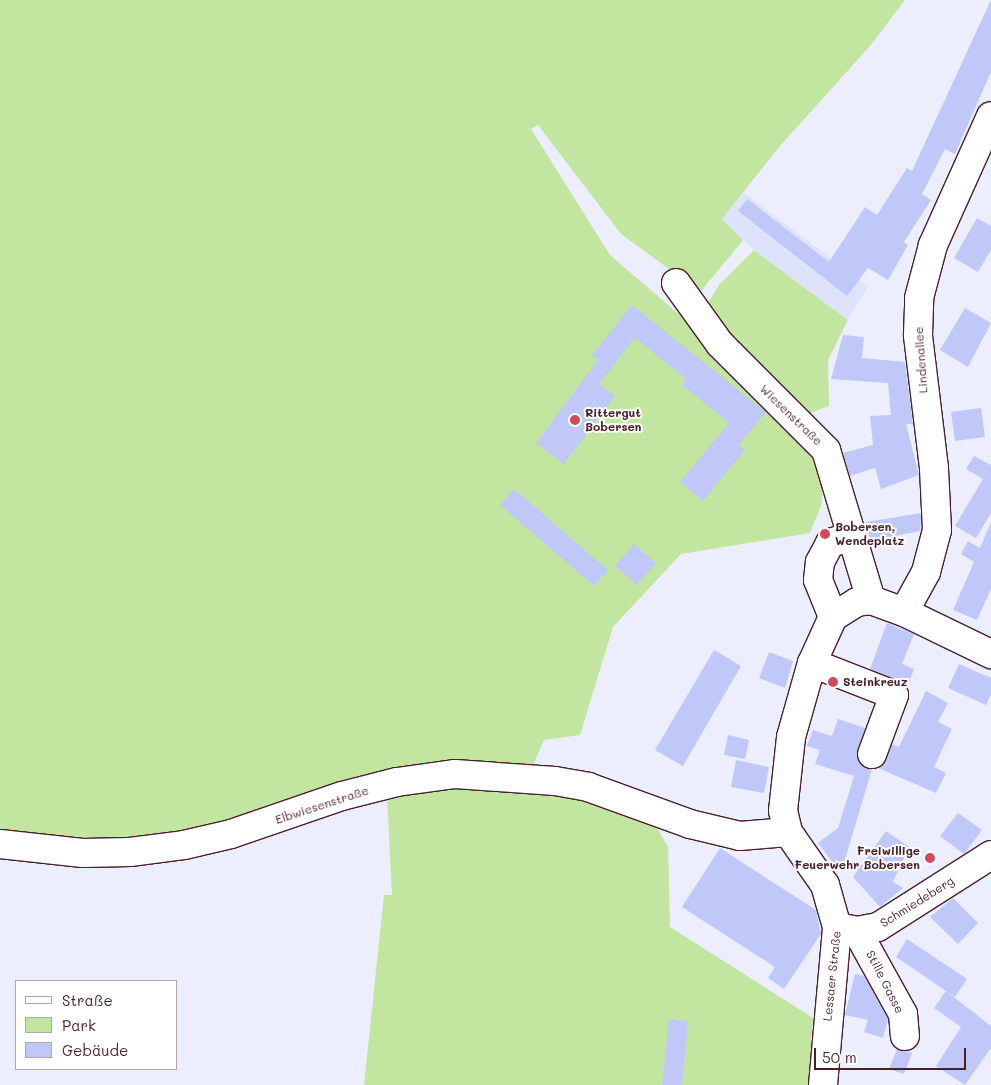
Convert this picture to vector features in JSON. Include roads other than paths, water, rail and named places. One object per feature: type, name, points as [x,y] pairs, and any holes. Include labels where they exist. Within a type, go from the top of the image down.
[{"type":"street","name":"Lindenallee","points":[[904,612],[926,572],[937,530],[934,468],[918,335],[919,298],[934,245],[991,116]]},
{"type":"street","name":"Wiesenstraße","points":[[676,283],[720,344],[826,450],[834,470],[839,500],[850,537],[864,601]]},
{"type":"street","points":[[850,537],[830,543],[820,562],[818,580],[833,618],[864,601],[904,612],[991,654]]},
{"type":"street","name":"Lessaer Straße","points":[[823,1085],[847,929],[825,885],[788,832],[783,811],[790,746],[802,690],[833,618]]},
{"type":"street","points":[[812,663],[894,695],[872,754]]},
{"type":"street","name":"Elbwiesenstraße","points":[[0,844],[83,853],[130,852],[184,845],[231,834],[342,796],[396,782],[455,774],[555,781],[588,787],[690,824],[740,836],[788,832]]},
{"type":"street","name":"Schmiedeberg","points":[[847,929],[878,927],[991,855]]},
{"type":"street","name":"Stille Gasse","points":[[847,929],[903,1014],[905,1036]]},
{"type":"place","name":"Rittergut Bobersen","points":[[575,420]]},
{"type":"place","name":"Bobersen, Wendeplatz","points":[[825,534]]},
{"type":"place","name":"Steinkreuz","points":[[833,682]]},
{"type":"place","name":"Freiwillige Feuerwehr Bobersen","points":[[930,858]]}]
